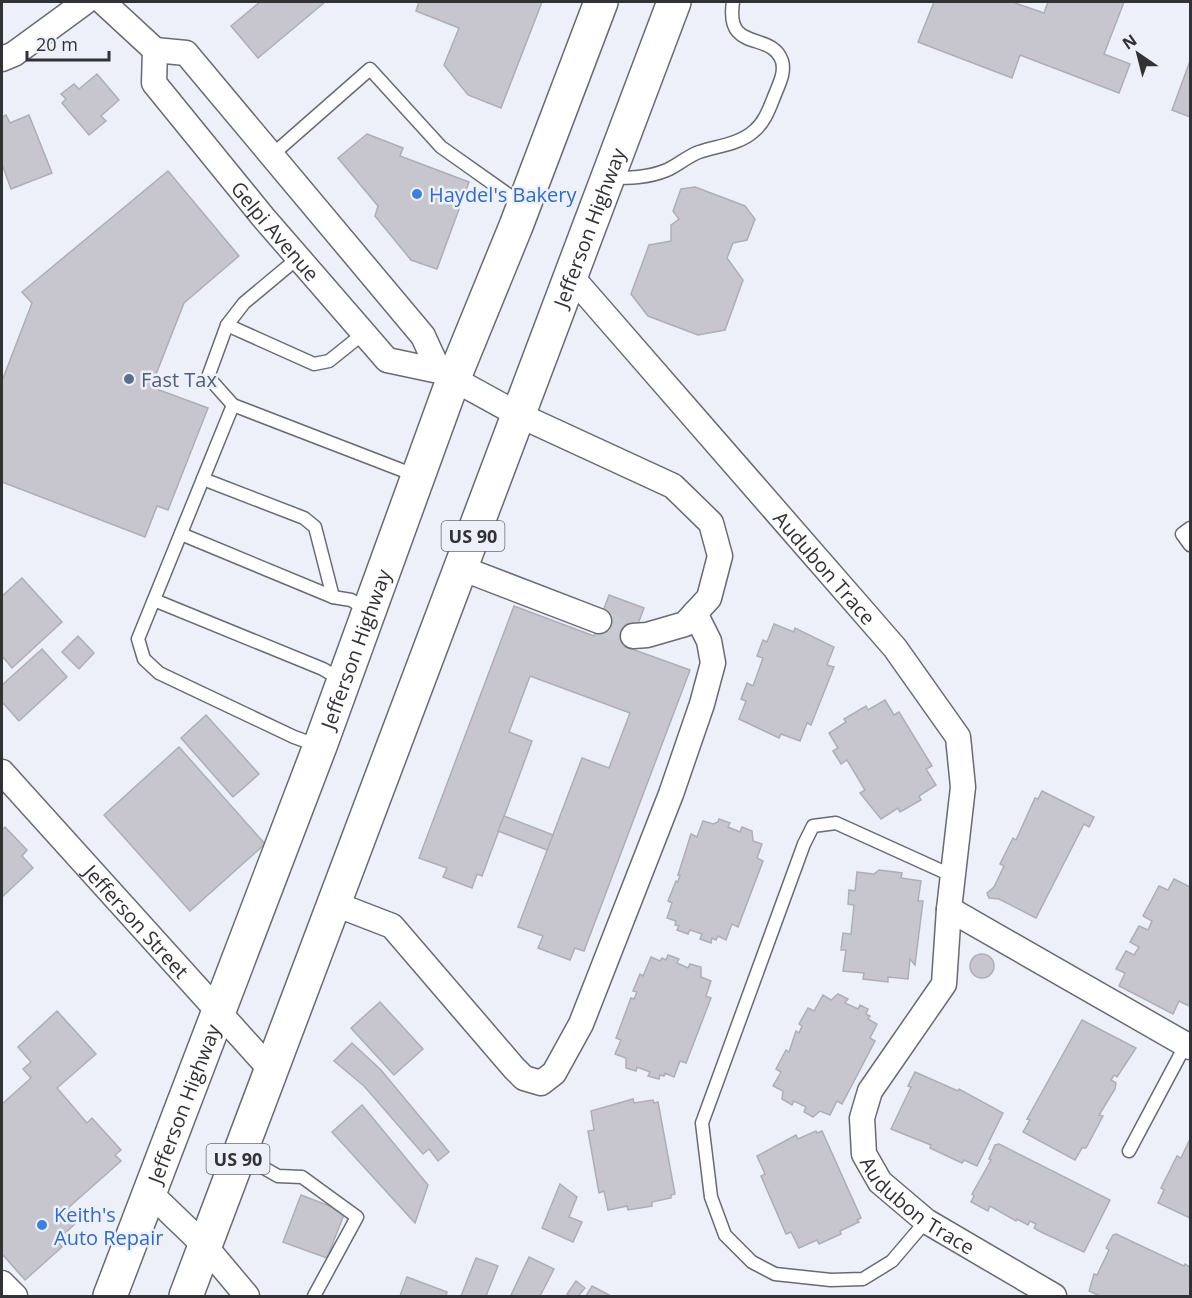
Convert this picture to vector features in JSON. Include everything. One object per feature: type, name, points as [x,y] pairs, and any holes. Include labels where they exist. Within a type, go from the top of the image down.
[{"type":"main road","name":"Jefferson Highway","points":[[110,1296],[220,1013],[344,681],[418,476],[446,376],[524,206],[602,2]]},
{"type":"main road","name":"Jefferson Highway","points":[[186,1296],[674,2]]},
{"type":"street","points":[[2,59],[14,54],[85,2]]},
{"type":"street","points":[[103,2],[156,50],[186,53],[423,336],[446,376]]},
{"type":"street","name":"Gelpi Avenue","points":[[156,50],[154,83],[298,258],[387,360],[446,376],[519,414],[673,486],[711,523],[720,556],[709,598],[695,613]]},
{"type":"street","name":"Audubon Trace","points":[[570,275],[895,648],[958,737],[963,787],[949,909],[944,984],[870,1090],[862,1118],[864,1154],[879,1182],[926,1221],[1054,1296]]},
{"type":"street","points":[[461,568],[599,621]]},
{"type":"street","points":[[335,904],[392,926],[524,1078],[541,1083],[554,1072],[581,1024],[671,794],[702,704],[713,663],[709,641],[695,613],[685,624],[647,635],[633,636]]},
{"type":"street","name":"Jefferson Street","points":[[2,772],[272,1071]]},
{"type":"street","points":[[949,909],[1188,1045]]},
{"type":"street","points":[[150,1193],[205,1246],[247,1296]]},
{"type":"street","points":[[2,1282],[15,1296]]},
{"type":"lane","points":[[607,178],[637,178],[667,170],[697,153],[732,143],[753,133],[764,120],[783,74],[781,60],[771,48],[735,29],[730,19],[733,2]]},
{"type":"lane","points":[[272,154],[370,69],[441,147],[524,206]]},
{"type":"lane","points":[[298,258],[244,303],[227,325],[208,377],[233,405],[418,476]]},
{"type":"lane","points":[[227,325],[314,364],[329,361],[364,333]]},
{"type":"lane","points":[[233,405],[138,639],[144,659],[159,673],[294,737],[320,746]]},
{"type":"lane","points":[[203,479],[304,518],[315,527],[333,597]]},
{"type":"lane","points":[[1191,528],[1182,534],[1191,545]]},
{"type":"lane","points":[[181,534],[333,597],[351,600],[369,610]]},
{"type":"lane","points":[[154,600],[323,669],[344,681]]},
{"type":"lane","points":[[926,1221],[892,1261],[863,1279],[831,1280],[775,1274],[752,1262],[725,1235],[711,1197],[702,1123],[804,844],[813,826],[836,822],[953,876]]},
{"type":"lane","points":[[1129,1151],[1188,1045]]},
{"type":"lane","points":[[239,1155],[278,1176],[302,1177],[357,1217],[314,1296]]},
{"type":"building","points":[[260,2],[325,2],[258,58],[231,26]]},
{"type":"building","points":[[419,2],[542,2],[501,108],[468,95],[444,65],[459,28],[416,11]]},
{"type":"building","points":[[934,2],[1012,2],[1044,13],[1048,2],[1124,2],[1104,54],[1130,64],[1119,93],[1020,55],[1012,78],[918,42]]},
{"type":"building","points":[[1190,61],[1190,117],[1172,110]]},
{"type":"building","points":[[97,74],[119,100],[101,116],[106,121],[89,135],[62,103],[66,99],[61,94],[74,84],[79,89]]},
{"type":"building","points":[[6,115],[10,123],[29,115],[52,173],[11,189],[2,164],[2,117]]},
{"type":"building","name":"Haydel's Bakery","points":[[367,134],[403,148],[400,156],[469,182],[437,269],[411,260],[375,216],[378,206],[338,158]]},
{"type":"building","points":[[168,171],[239,256],[184,303],[151,387],[208,408],[168,510],[157,506],[145,537],[2,482],[2,381],[32,303],[22,292]]},
{"type":"building","points":[[695,187],[745,206],[755,219],[747,240],[733,243],[727,258],[743,280],[725,330],[698,335],[648,316],[631,294],[649,245],[671,241],[671,225],[679,219],[673,211],[681,189]]},
{"type":"building","points":[[22,578],[62,622],[12,668],[2,656],[2,596]]},
{"type":"building","points":[[609,595],[644,608],[629,648],[690,670],[584,951],[575,948],[570,960],[538,948],[543,936],[518,927],[582,758],[609,768],[630,713],[530,676],[509,732],[532,741],[482,876],[477,874],[472,888],[443,877],[447,868],[419,858],[514,606],[594,636]]},
{"type":"building","points":[[774,624],[794,632],[795,628],[834,647],[827,665],[834,667],[811,725],[807,723],[800,741],[781,734],[779,738],[739,719],[746,701],[741,699],[747,683],[753,686],[763,658],[757,656],[763,640],[767,642]]},
{"type":"building","points":[[78,636],[94,653],[79,669],[62,652]]},
{"type":"building","points":[[42,649],[67,677],[19,721],[2,702],[2,685]]},
{"type":"building","points":[[885,700],[894,715],[899,712],[932,766],[926,769],[936,785],[919,796],[921,800],[900,812],[898,808],[881,819],[860,793],[865,790],[847,760],[841,764],[833,751],[838,748],[829,733],[846,722],[844,719],[866,706],[868,710]]},
{"type":"building","points":[[206,715],[259,774],[233,797],[181,738]]},
{"type":"building","points":[[179,747],[265,844],[190,911],[104,815]]},
{"type":"building","points":[[1042,791],[1094,817],[1089,827],[1084,824],[1036,918],[999,899],[989,898],[987,893],[994,887],[1004,866],[1000,864],[1013,838],[1016,840],[1035,798],[1038,799]]},
{"type":"building","points":[[504,816],[553,835],[547,850],[498,831]]},
{"type":"building","points":[[719,819],[730,823],[728,827],[740,832],[742,827],[752,831],[753,841],[762,844],[757,858],[763,861],[738,927],[732,924],[726,940],[718,936],[716,940],[712,938],[711,943],[700,939],[702,934],[690,930],[688,934],[677,930],[679,926],[675,925],[676,921],[667,918],[672,903],[668,901],[676,881],[678,882],[680,875],[678,875],[691,834],[697,837],[703,821],[713,824]]},
{"type":"building","points":[[5,827],[27,850],[22,856],[33,868],[2,897],[2,830]]},
{"type":"building","points":[[879,870],[902,873],[901,878],[921,881],[918,901],[923,901],[915,965],[910,959],[908,979],[888,977],[888,982],[863,979],[864,973],[843,971],[846,950],[841,950],[843,933],[851,934],[854,905],[848,904],[849,890],[855,891],[857,872],[874,874]]},
{"type":"building","points":[[1174,879],[1190,887],[1190,1002],[1189,1006],[1179,1001],[1173,1014],[1119,986],[1125,973],[1116,969],[1126,951],[1134,955],[1139,947],[1130,942],[1139,926],[1148,930],[1152,921],[1143,916],[1159,886],[1168,890]]},
{"type":"building","points":[[982,954],[987,955],[993,961],[993,971],[987,977],[982,978],[977,977],[971,971],[970,966],[971,961],[977,955]]},
{"type":"building","points":[[668,955],[679,959],[677,963],[688,968],[690,964],[701,967],[701,977],[711,981],[706,996],[711,998],[686,1063],[680,1061],[674,1077],[665,1073],[664,1076],[660,1075],[659,1079],[648,1076],[650,1072],[637,1067],[636,1071],[626,1068],[626,1058],[615,1054],[621,1040],[616,1038],[631,998],[634,999],[637,992],[633,991],[640,974],[643,976],[651,957],[660,961],[662,958],[666,960]]},
{"type":"building","points":[[838,994],[848,999],[845,1003],[858,1009],[860,1005],[868,1009],[866,1014],[870,1016],[868,1019],[877,1024],[870,1038],[875,1041],[842,1104],[837,1101],[830,1115],[820,1111],[813,1117],[804,1112],[806,1107],[794,1101],[792,1105],[782,1099],[783,1091],[773,1086],[781,1072],[776,1069],[786,1050],[789,1052],[796,1031],[799,1033],[802,1026],[799,1024],[808,1008],[814,1011],[823,995],[831,1000]]},
{"type":"building","points":[[380,1002],[423,1049],[394,1075],[351,1028]]},
{"type":"building","points":[[57,1011],[96,1054],[57,1088],[87,1123],[92,1118],[121,1150],[115,1155],[121,1161],[68,1208],[79,1220],[57,1241],[62,1247],[25,1280],[2,1254],[2,1104],[31,1078],[23,1069],[31,1062],[18,1047]]},
{"type":"building","points":[[1082,1020],[1136,1048],[1117,1077],[1114,1075],[1111,1080],[1116,1083],[1115,1089],[1099,1115],[1103,1116],[1086,1148],[1082,1148],[1075,1160],[1023,1132],[1030,1120],[1027,1119]]},
{"type":"building","points":[[352,1043],[381,1070],[449,1152],[438,1161],[429,1149],[423,1154],[364,1086],[334,1061]]},
{"type":"building","points":[[915,1072],[958,1091],[959,1089],[1003,1113],[977,1166],[964,1160],[962,1163],[930,1148],[931,1145],[891,1129],[911,1087],[908,1086]]},
{"type":"building","points":[[633,1099],[634,1103],[653,1100],[654,1103],[658,1102],[675,1194],[671,1195],[671,1198],[652,1202],[652,1206],[628,1210],[627,1206],[608,1210],[604,1191],[599,1193],[588,1131],[594,1130],[591,1111]]},
{"type":"building","points":[[362,1105],[428,1185],[415,1223],[332,1132]]},
{"type":"building","points":[[816,1131],[817,1133],[822,1131],[861,1218],[857,1220],[859,1222],[840,1231],[841,1234],[819,1244],[817,1240],[799,1248],[791,1232],[786,1234],[761,1176],[765,1174],[757,1156],[796,1135],[798,1139]]},
{"type":"building","points":[[1190,1139],[1190,1218],[1158,1203],[1164,1190],[1161,1188],[1177,1156],[1181,1158]]},
{"type":"building","points":[[999,1144],[1110,1200],[1084,1252],[1039,1231],[1034,1228],[1036,1224],[1030,1221],[1028,1225],[990,1206],[988,1211],[971,1202],[974,1196],[972,1194],[991,1160],[989,1159],[995,1145]]},
{"type":"building","points":[[560,1184],[577,1197],[569,1217],[582,1222],[573,1242],[542,1228]]},
{"type":"building","points":[[301,1195],[345,1212],[327,1258],[283,1242]]},
{"type":"building","points":[[1116,1234],[1190,1267],[1190,1296],[1100,1296],[1089,1291],[1094,1274],[1097,1275],[1109,1250],[1106,1248],[1113,1235]]},
{"type":"building","points":[[529,1257],[554,1269],[540,1296],[511,1295]]},
{"type":"building","points":[[476,1258],[498,1266],[486,1296],[461,1296]]},
{"type":"building","points":[[407,1277],[447,1292],[446,1296],[400,1296]]},
{"type":"building","points":[[576,1281],[585,1288],[578,1296],[570,1296],[567,1294]]},
{"type":"building","points":[[592,1286],[611,1296],[586,1296]]},
{"type":"tunnel","points":[[599,621],[633,636]]},
{"type":"place","name":"Haydel's Bakery","points":[[417,194]]},
{"type":"place","name":"Fast Tax","points":[[129,379]]},
{"type":"place","name":"Keith's Auto Repair","points":[[42,1225]]}]
